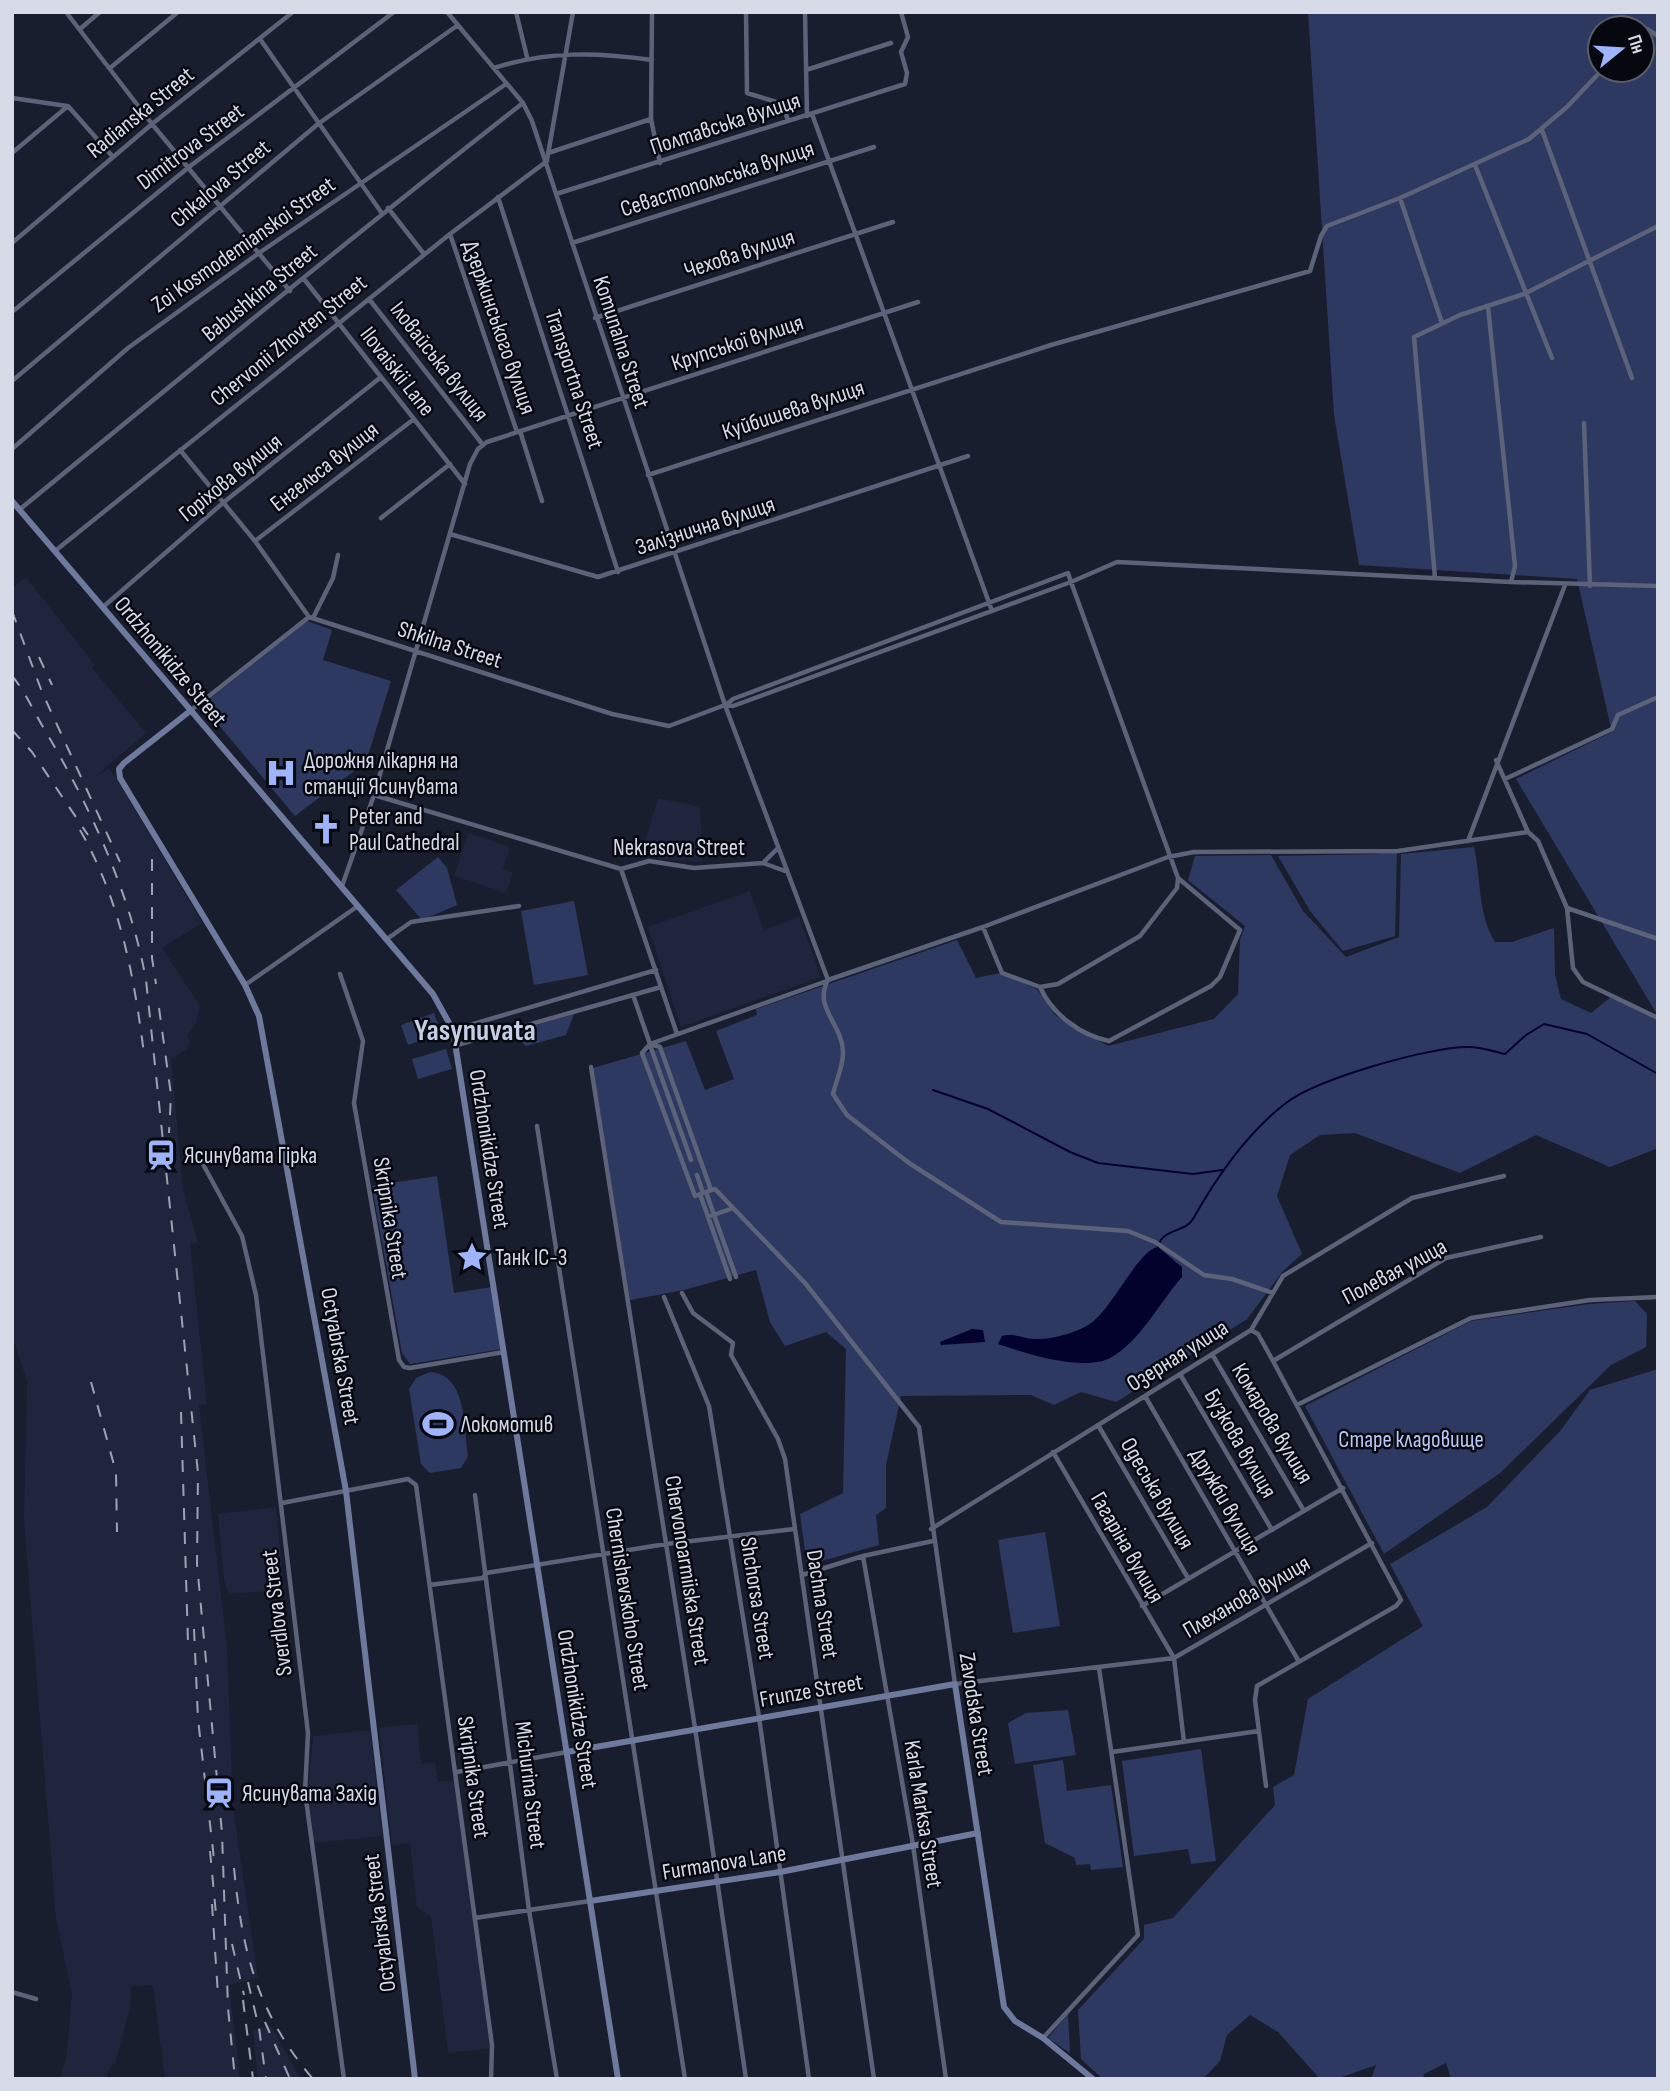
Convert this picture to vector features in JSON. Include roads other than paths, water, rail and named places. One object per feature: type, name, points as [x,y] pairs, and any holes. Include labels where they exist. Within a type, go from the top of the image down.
[{"type":"main road","name":"Ordzhonikidze Street","points":[[12,502],[359,905],[433,994],[453,1030],[618,2079]]},
{"type":"main road","name":"Octyabrska Street","points":[[190,711],[124,763],[119,769],[120,778],[244,985],[259,1016],[346,1491],[415,2079]]},
{"type":"main road","name":"Frunze Street","points":[[567,1752],[695,1727],[955,1684]]},
{"type":"main road","name":"Zavodska Street","points":[[955,1684],[1004,2007],[1015,2021],[1043,2038]]},
{"type":"main road","name":"Furmanova Lane","points":[[590,1901],[780,1872],[978,1833]]},
{"type":"main road","points":[[1043,2038],[1093,2079]]},
{"type":"street","points":[[66,12],[152,124],[289,291]]},
{"type":"street","points":[[80,29],[100,12]]},
{"type":"street","points":[[110,68],[178,12]]},
{"type":"street","name":"Radianska Street","points":[[12,243],[152,124],[293,12]]},
{"type":"street","name":"Dimitrova Street","points":[[12,312],[189,167],[295,90],[394,12]]},
{"type":"street","name":"Komunalna Street","points":[[447,12],[523,103],[547,161],[595,318],[725,705],[828,981]]},
{"type":"street","points":[[516,12],[527,57]]},
{"type":"street","points":[[547,161],[573,12]]},
{"type":"street","points":[[652,12],[652,119],[660,163]]},
{"type":"street","points":[[746,12],[747,93],[783,104],[788,121]]},
{"type":"street","points":[[804,12],[809,115],[856,234],[992,611]]},
{"type":"street","name":"Полтавська вулиця","points":[[555,194],[905,84],[907,73],[901,52],[908,37],[901,12]]},
{"type":"street","name":"Chkalova Street","points":[[12,381],[318,124],[458,25]]},
{"type":"street","points":[[260,38],[381,212]]},
{"type":"street","points":[[806,69],[891,43]]},
{"type":"street","points":[[494,68],[527,57],[567,53],[617,55],[652,60]]},
{"type":"street","name":"Zoi Kosmodemianskoi Street","points":[[12,449],[128,348],[259,253],[506,83]]},
{"type":"street","points":[[1442,323],[1400,198],[1475,165],[1542,130],[1588,84]]},
{"type":"street","points":[[12,98],[68,106],[113,157]]},
{"type":"street","name":"Babushkina Street","points":[[19,510],[304,279],[381,212],[523,103]]},
{"type":"street","points":[[12,153],[68,106]]},
{"type":"street","points":[[547,153],[652,119]]},
{"type":"street","points":[[1542,130],[1632,378]]},
{"type":"street","name":"Севастопольська вулиця","points":[[572,243],[874,147]]},
{"type":"street","name":"Chervonii Zhovten Street","points":[[55,551],[424,254],[547,161]]},
{"type":"street","points":[[1475,165],[1552,358]]},
{"type":"street","name":"Transportna Street","points":[[498,197],[618,572]]},
{"type":"street","name":"Куйбишева вулиця","points":[[648,475],[950,376],[1310,271],[1327,226],[1400,198]]},
{"type":"street","points":[[388,208],[424,254]]},
{"type":"street","name":"Чехова вулиця","points":[[595,318],[893,222]]},
{"type":"street","points":[[1435,578],[1414,337],[1442,323],[1524,293],[1658,226]]},
{"type":"street","name":"Дзержинського вулиця","points":[[450,234],[542,501]]},
{"type":"street","name":"Ilovaiskii Lane","points":[[304,279],[465,484]]},
{"type":"street","name":"Іловайська вулиця","points":[[369,299],[485,444]]},
{"type":"street","name":"Крупської вулиця","points":[[485,444],[621,397],[918,302]]},
{"type":"street","points":[[1488,307],[1515,566],[1511,582]]},
{"type":"street","name":"Горіхова вулиця","points":[[103,607],[225,502],[381,377]]},
{"type":"street","name":"Енгельса вулиця","points":[[256,541],[414,419]]},
{"type":"street","points":[[1584,423],[1590,586]]},
{"type":"street","points":[[342,886],[374,795],[470,464],[485,444]]},
{"type":"street","points":[[180,450],[256,541],[311,617]]},
{"type":"street","name":"Залізнична вулиця","points":[[450,534],[598,577],[968,456]]},
{"type":"street","points":[[381,518],[450,464]]},
{"type":"street","points":[[190,711],[311,617],[332,578],[338,555]]},
{"type":"street","name":"Shkilna Street","points":[[725,705],[733,706],[1072,582],[1117,562],[1564,585],[1658,586]]},
{"type":"street","name":"Shkilna Street","points":[[311,617],[612,714],[669,726],[725,705],[733,699],[1068,573],[1072,582]]},
{"type":"street","points":[[1040,987],[1051,1006],[1068,1022],[1109,1041],[1211,986],[1220,977],[1240,930],[1178,878],[1168,857],[1072,582]]},
{"type":"street","points":[[1468,841],[1496,760],[1564,593],[1564,585]]},
{"type":"street","points":[[1505,779],[1612,729],[1618,715],[1658,697]]},
{"type":"street","points":[[1496,760],[1528,832],[1538,841],[1567,908],[1573,968],[1583,982],[1658,1018]]},
{"type":"street","name":"Nekrasova Street","points":[[374,795],[621,869],[649,862],[694,868],[763,863],[778,848]]},
{"type":"street","points":[[708,1217],[733,1208],[715,1189],[695,1196],[642,1053],[650,1044],[983,927],[1168,857],[1194,852],[1398,850],[1528,832]]},
{"type":"street","points":[[763,863],[786,871]]},
{"type":"street","points":[[621,869],[677,1034]]},
{"type":"street","points":[[983,927],[1002,973],[1040,987],[1058,984],[1140,936],[1177,888],[1178,878]]},
{"type":"street","points":[[244,985],[359,905]]},
{"type":"street","points":[[387,939],[411,922],[519,906]]},
{"type":"street","points":[[1567,908],[1658,939]]},
{"type":"street","points":[[453,1030],[656,970]]},
{"type":"street","name":"Skripnika Street","points":[[340,974],[363,1041],[354,1103],[398,1360],[404,1367],[410,1368],[504,1352]]},
{"type":"street","points":[[828,981],[821,992],[822,1000],[842,1041],[844,1054],[833,1094],[835,1099],[847,1115],[920,1171],[958,1192],[1000,1222],[1078,1230],[1128,1231],[1155,1242],[1204,1275],[1232,1279],[1273,1293]]},
{"type":"street","points":[[457,1045],[661,987]]},
{"type":"street","points":[[633,995],[691,1160]]},
{"type":"street","points":[[650,1044],[660,1047],[705,1192],[708,1217],[730,1279]]},
{"type":"street","name":"Chervonoarmiiska Street","points":[[591,1067],[695,1727],[746,2079]]},
{"type":"street","name":"Chernishevskoho Street","points":[[537,1126],[685,2079]]},
{"type":"street","name":"Sverdlova Street","points":[[198,1155],[248,1251],[262,1335],[289,1585],[309,1734],[306,1803],[344,2079]]},
{"type":"street","points":[[697,1175],[736,1276]]},
{"type":"street","name":"Озерная улица","points":[[931,1529],[1251,1330],[1283,1276],[1412,1198],[1504,1177]]},
{"type":"street","name":"Zavodska Street","points":[[733,1208],[805,1283],[919,1427],[931,1529],[955,1684]]},
{"type":"street","name":"Полевая улица","points":[[1273,1361],[1446,1258],[1541,1237]]},
{"type":"street","name":"Dachna Street","points":[[682,1293],[693,1313],[733,1343],[731,1355],[782,1448],[874,2079]]},
{"type":"street","name":"Shchorsa Street","points":[[664,1297],[709,1406],[759,1717],[809,2079]]},
{"type":"street","points":[[1297,1405],[1471,1318],[1590,1300],[1658,1297]]},
{"type":"street","points":[[1251,1330],[1258,1334],[1401,1596],[1396,1606],[1257,1686],[1255,1700],[1266,1786]]},
{"type":"street","name":"Комарова вулиця","points":[[1212,1354],[1304,1511]]},
{"type":"street","name":"Бузкова вулиця","points":[[1180,1374],[1272,1530]]},
{"type":"street","name":"Дружби вулиця","points":[[1144,1396],[1298,1661]]},
{"type":"street","name":"Одеська вулиця","points":[[1098,1424],[1188,1578]]},
{"type":"street","name":"Гагаріна вулиця","points":[[1053,1452],[1174,1658]]},
{"type":"street","name":"Skripnika Street","points":[[346,1491],[408,1479],[417,1489],[492,2045],[491,2079]]},
{"type":"street","points":[[1142,1605],[1343,1488]]},
{"type":"street","points":[[282,1503],[346,1491]]},
{"type":"street","name":"Michurina Street","points":[[475,1495],[529,1910],[557,2079]]},
{"type":"street","points":[[430,1585],[483,1578],[486,1573],[666,1544],[794,1529]]},
{"type":"street","points":[[802,1575],[863,1556],[933,1541]]},
{"type":"street","name":"Плеханова вулиця","points":[[1184,1742],[1174,1658],[1372,1543]]},
{"type":"street","name":"Karla Marksa Street","points":[[863,1556],[913,1845],[946,2079]]},
{"type":"street","name":"Frunze Street","points":[[955,1684],[1174,1658]]},
{"type":"street","points":[[1043,2038],[1138,1935],[1099,1668]]},
{"type":"street","points":[[1112,1752],[1259,1731]]},
{"type":"street","name":"Frunze Street","points":[[457,1772],[567,1752]]},
{"type":"street","name":"Furmanova Lane","points":[[475,1919],[590,1901]]},
{"type":"street","points":[[12,1992],[36,1999]]},
{"type":"waterway","points":[[1158,1247],[1164,1237],[1185,1227],[1193,1219],[1234,1156],[1272,1115],[1301,1094],[1347,1075],[1401,1058],[1450,1048],[1473,1047],[1505,1054],[1526,1035],[1544,1024],[1587,1034],[1658,1074]]},
{"type":"waterway","points":[[933,1090],[988,1109],[1070,1152],[1098,1163],[1193,1174],[1222,1170]]},
{"type":"railway","points":[[12,611],[42,692],[120,862]]},
{"type":"railway","points":[[39,657],[52,685]]},
{"type":"railway","points":[[12,676],[60,756],[106,849],[130,914],[146,980],[198,1473],[197,1564],[222,1833],[228,2008],[235,2079]]},
{"type":"railway","points":[[12,730],[32,752],[88,835]]},
{"type":"railway","points":[[80,830],[94,856],[115,911],[130,967],[144,1054]]},
{"type":"railway","points":[[152,859],[152,958],[156,984]]},
{"type":"railway","points":[[159,1008],[171,1095],[169,1133]]},
{"type":"railway","points":[[91,1382],[116,1472],[117,1532]]},
{"type":"railway","points":[[181,1412],[188,1643]]},
{"type":"railway","points":[[194,1629],[198,1719],[214,1859]]},
{"type":"railway","points":[[210,1851],[216,1914]]},
{"type":"railway","points":[[234,1868],[242,1927],[256,1980],[278,2030],[313,2079]]},
{"type":"railway","points":[[212,1904],[218,1995]]},
{"type":"railway","points":[[232,1944],[244,1995]]},
{"type":"railway","points":[[248,1982],[259,2028],[266,2079]]},
{"type":"railway","points":[[243,2000],[253,2079]]},
{"type":"railway","points":[[265,2022],[290,2079]]},
{"type":"place","name":"Дорожня лікарня на станції Ясинувата","points":[[281,773]]},
{"type":"place","name":"Peter and Paul Cathedral","points":[[326,829]]},
{"type":"place","name":"Ясинувата Гірка","points":[[161,1155]]},
{"type":"place","name":"Танк ІС-3","points":[[472,1257]]},
{"type":"place","name":"Локомотив","points":[[438,1424]]},
{"type":"place","name":"Ясинувата Захід","points":[[219,1793]]},
{"type":"district","name":"Yasynuvata","points":[[475,1030]]},
{"type":"park label","name":"Старе кладовище","points":[[1411,1439]]}]
